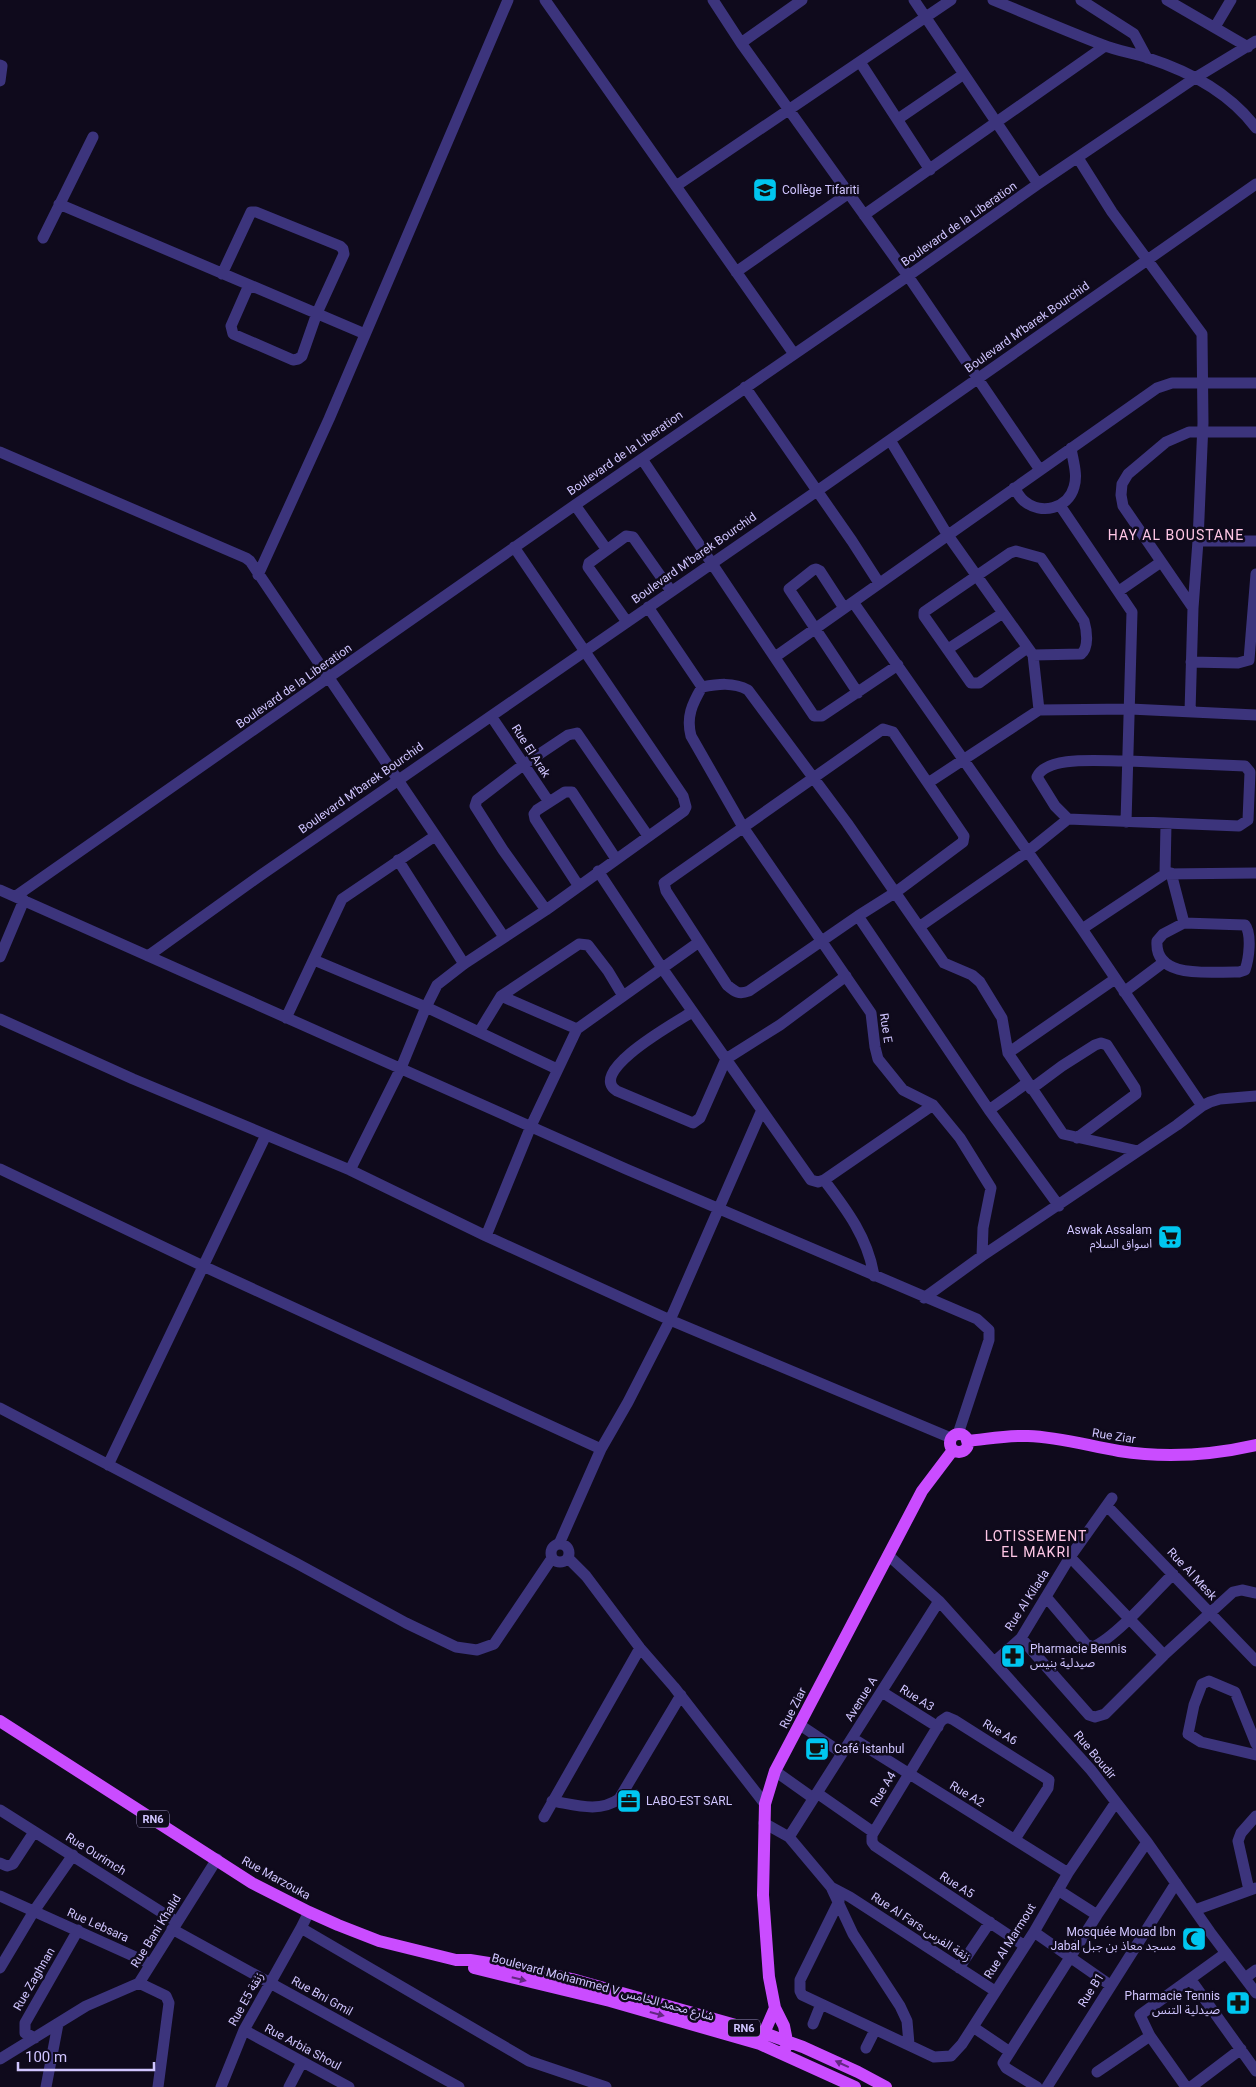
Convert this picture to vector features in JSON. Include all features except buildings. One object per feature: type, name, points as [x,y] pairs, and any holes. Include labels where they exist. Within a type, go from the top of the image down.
[{"type":"main road","name":"Rue Ziar","points":[[786,2047],[784,2026],[775,2008],[769,1977],[764,1914],[765,1804],[775,1771],[888,1555],[922,1491],[957,1441],[1029,1436],[1139,1454],[1171,1455],[1217,1452],[1256,1445]]},
{"type":"main road","name":"Rue Marzouka","points":[[0,1721],[252,1883],[309,1912]]},
{"type":"main road","name":"Boulevard Mohammed V شارع محمد الخامس","points":[[309,1912],[379,1941],[456,1960],[470,1960],[520,1968],[597,1985],[843,2065],[886,2087]]},
{"type":"main road","name":"Boulevard Mohammed V شارع محمد الخامس","points":[[456,1960],[468,1967],[762,2039]]},
{"type":"main road","points":[[762,2039],[775,2008]]},
{"type":"main road","name":"Boulevard Mohammed V شارع محمد الخامس","points":[[786,2047],[855,2087]]},
{"type":"street","points":[[258,574],[365,334],[508,0]]},
{"type":"street","points":[[545,0],[794,354]]},
{"type":"street","points":[[713,0],[908,276],[1040,470]]},
{"type":"street","points":[[742,43],[802,0]]},
{"type":"street","points":[[914,0],[1038,184]]},
{"type":"street","points":[[676,186],[951,0]]},
{"type":"street","points":[[993,0],[1105,46],[1148,58],[1195,78],[1234,103],[1256,128]]},
{"type":"street","points":[[1081,0],[1134,34],[1148,58]]},
{"type":"street","points":[[1167,0],[1215,27],[1252,44]]},
{"type":"street","points":[[1215,27],[1231,0]]},
{"type":"street","name":"Boulevard de la Liberation","points":[[20,898],[514,547],[908,276],[1038,184],[1195,78],[1252,44]]},
{"type":"street","points":[[864,215],[1105,46]]},
{"type":"street","points":[[860,62],[930,170]]},
{"type":"street","points":[[0,65],[2,66],[0,81]]},
{"type":"street","points":[[898,120],[964,74]]},
{"type":"street","points":[[43,238],[93,137]]},
{"type":"street","points":[[1078,158],[1112,212],[1202,334],[1204,383],[1190,712]]},
{"type":"street","name":"Boulevard M'barek Bourchid","points":[[148,956],[398,779],[890,440],[1256,184]]},
{"type":"street","points":[[736,272],[849,193]]},
{"type":"street","points":[[59,204],[365,334]]},
{"type":"street","points":[[222,274],[251,212],[256,212],[340,246],[343,249],[344,254],[317,314],[302,356],[298,359],[293,360],[234,334],[231,330],[249,285]]},
{"type":"street","points":[[775,657],[947,534],[1164,385],[1172,382],[1256,383]]},
{"type":"street","points":[[745,387],[879,583]]},
{"type":"street","points":[[1193,608],[1123,506],[1122,484],[1128,474],[1166,442],[1189,432],[1256,432]]},
{"type":"street","points":[[890,440],[947,534],[1030,652],[1039,710]]},
{"type":"street","points":[[1014,488],[1024,501],[1034,506],[1046,509],[1060,506],[1069,498],[1076,479],[1071,448]]},
{"type":"street","points":[[0,452],[246,558],[504,937]]},
{"type":"street","points":[[642,459],[816,717],[822,716],[898,665]]},
{"type":"street","points":[[575,505],[607,550]]},
{"type":"street","points":[[1060,506],[1132,612],[1126,822]]},
{"type":"street","points":[[626,622],[588,569],[589,563],[626,536],[633,537],[671,591]]},
{"type":"street","points":[[1198,541],[1256,541]]},
{"type":"street","points":[[350,1170],[401,1068],[437,985],[464,964],[546,910],[578,885],[684,811],[686,802],[514,547]]},
{"type":"street","points":[[1016,551],[1043,560],[1084,621],[1086,630],[1086,649],[1081,654],[1030,652],[975,684],[971,683],[948,649],[924,616],[924,612],[1016,551]]},
{"type":"street","points":[[1119,592],[1161,562]]},
{"type":"street","points":[[858,693],[788,590],[813,570],[820,571],[898,665],[1082,929],[1202,1106]]},
{"type":"street","points":[[1191,662],[1238,663],[1249,660],[1256,574]]},
{"type":"street","points":[[648,607],[702,687],[729,684],[748,690],[896,892],[944,963],[972,975],[980,982],[1002,1018],[1008,1053],[1062,1134],[1138,1151]]},
{"type":"street","points":[[948,649],[1003,613]]},
{"type":"street","name":"Rue E","points":[[702,687],[689,714],[688,726],[691,736],[743,827],[871,1013],[874,1047],[878,1059],[898,1085],[933,1105],[960,1138],[991,1188],[982,1228],[982,1256]]},
{"type":"street","points":[[928,783],[1039,710],[1130,710],[1256,715]]},
{"type":"street","name":"Rue El Arak","points":[[492,716],[549,802]]},
{"type":"street","points":[[887,728],[893,732],[964,836],[964,840],[962,845],[896,892],[749,991],[741,994],[727,985],[666,891],[664,883],[813,777],[880,730],[887,728]]},
{"type":"street","points":[[546,910],[474,806],[477,800],[524,765],[568,735],[577,733],[648,836]]},
{"type":"street","points":[[920,927],[1027,852],[1068,819],[1166,824],[1239,826],[1245,824],[1250,816],[1249,769],[1237,765],[1129,761],[1062,762],[1050,765],[1040,771],[1037,777],[1038,782],[1055,806],[1068,819]]},
{"type":"street","points":[[578,885],[535,819],[535,812],[549,802],[565,792],[572,792],[616,859]]},
{"type":"street","points":[[1166,824],[1168,873],[1184,923]]},
{"type":"street","points":[[286,1018],[342,900],[435,836]]},
{"type":"street","points":[[398,860],[464,964]]},
{"type":"street","points":[[598,871],[692,1012],[808,1178],[815,1182],[824,1180],[933,1105]]},
{"type":"street","points":[[1082,929],[1168,873],[1256,873]]},
{"type":"street","points":[[0,890],[626,1169],[924,1298],[977,1319],[987,1327],[989,1333],[984,1357],[957,1441],[670,1320],[486,1236],[350,1170],[0,1020]]},
{"type":"street","points":[[0,957],[20,898]]},
{"type":"street","points":[[858,916],[989,1110],[1059,1206]]},
{"type":"street","points":[[1184,923],[1240,923],[1246,925],[1248,951],[1245,970],[1239,972],[1170,968],[1159,956],[1157,941],[1163,934],[1184,923]]},
{"type":"street","points":[[486,1236],[557,1069],[577,1029],[699,942]]},
{"type":"street","points":[[479,1032],[501,996],[582,944],[588,945],[608,971],[623,996]]},
{"type":"street","points":[[314,960],[426,1007],[557,1069]]},
{"type":"street","points":[[1124,992],[1164,962]]},
{"type":"street","points":[[692,1012],[627,1055],[613,1071],[609,1080],[611,1087],[684,1120],[695,1123],[700,1118],[726,1059],[780,1025],[846,976]]},
{"type":"street","points":[[1008,1053],[1115,979]]},
{"type":"street","points":[[501,996],[577,1029]]},
{"type":"street","points":[[989,1110],[1101,1043],[1107,1045],[1131,1081],[1136,1094],[1077,1138]]},
{"type":"street","points":[[924,1298],[982,1256],[1059,1206],[1202,1106],[1220,1099],[1256,1096]]},
{"type":"street","points":[[559,1544],[601,1449],[628,1402],[670,1320],[761,1112]]},
{"type":"street","points":[[108,1465],[266,1135]]},
{"type":"street","points":[[0,1169],[204,1266],[601,1449]]},
{"type":"street","points":[[824,1180],[843,1205],[867,1245],[874,1276]]},
{"type":"street","points":[[0,1408],[296,1563],[406,1623],[456,1647],[468,1650],[483,1649],[498,1640],[552,1558],[551,1551],[554,1546],[564,1545],[568,1548],[568,1558],[586,1576],[640,1648],[681,1695],[765,1804]]},
{"type":"street","name":"Rue Al Kilada","points":[[994,1662],[1021,1638],[1047,1598],[1070,1557],[1109,1502]]},
{"type":"street","name":"Rue Al Mesk","points":[[1109,1502],[1173,1574],[1256,1661]]},
{"type":"street","name":"Rue Boudir","points":[[888,1555],[940,1601],[1091,1770],[1256,1993]]},
{"type":"street","points":[[1070,1557],[1164,1655]]},
{"type":"street","points":[[552,1558],[559,1562],[564,1562],[568,1558]]},
{"type":"street","points":[[1047,1598],[1086,1644],[1092,1647],[1103,1641],[1129,1618],[1173,1574]]},
{"type":"street","points":[[1021,1638],[1089,1715],[1095,1717],[1105,1714],[1164,1655],[1235,1591],[1242,1590],[1256,1593]]},
{"type":"street","name":"Avenue A","points":[[789,1836],[940,1601]]},
{"type":"street","points":[[544,1817],[640,1648]]},
{"type":"street","points":[[1256,1744],[1235,1692],[1209,1681],[1202,1684],[1194,1705],[1188,1734],[1201,1742],[1256,1756]]},
{"type":"street","name":"Rue A3","points":[[882,1692],[939,1724]]},
{"type":"street","points":[[552,1801],[591,1808],[608,1807],[620,1799],[681,1695]]},
{"type":"street","name":"Rue A6","points":[[939,1724],[946,1717],[954,1720],[1044,1776],[1049,1782],[1048,1788],[1016,1839]]},
{"type":"street","name":"Rue A4","points":[[873,1832],[939,1724]]},
{"type":"street","points":[[800,1725],[842,1754]]},
{"type":"street","name":"Rue A2","points":[[852,1738],[1016,1839],[1068,1874]]},
{"type":"street","points":[[775,1771],[873,1832]]},
{"type":"street","name":"Rue Al Marmout","points":[[838,1901],[800,1980],[799,1985],[802,1995],[934,2057],[951,2056],[956,2052],[973,2027],[1034,1932],[1068,1874],[1116,1802]]},
{"type":"street","name":"Rue Ourimch","points":[[0,1810],[73,1855],[175,1925]]},
{"type":"street","points":[[1194,1910],[1252,1889],[1238,1841],[1241,1833],[1256,1816]]},
{"type":"street","points":[[764,1823],[789,1836],[831,1887],[853,1934],[900,2006],[906,2021],[909,2044]]},
{"type":"street","points":[[0,1863],[7,1866],[13,1864],[34,1832]]},
{"type":"street","name":"Rue A5","points":[[873,1832],[872,1842],[875,1846],[1025,1946]]},
{"type":"street","points":[[1037,2087],[1004,2066],[1003,2063],[1146,1842]]},
{"type":"street","points":[[0,1968],[5,1949],[73,1855]]},
{"type":"street","name":"Rue Bani Khalid","points":[[4,2057],[108,1995],[139,1983],[217,1860]]},
{"type":"street","name":"Rue B1","points":[[1047,2087],[1110,1985],[1176,1884]]},
{"type":"street","name":"Rue Al Fars زنقة الفرس","points":[[831,1887],[850,1897],[995,1991]]},
{"type":"street","points":[[1058,1890],[1097,1915]]},
{"type":"street","name":"Rue Lebsara","points":[[0,1896],[151,1964]]},
{"type":"street","name":"Rue Marzouka","points":[[301,1928],[309,1912]]},
{"type":"street","points":[[958,1968],[990,1922]]},
{"type":"street","name":"Rue Bni Gmil","points":[[175,1925],[270,1983],[459,2087]]},
{"type":"street","points":[[301,1928],[530,2060],[589,2084],[606,2087]]},
{"type":"street","name":"Rue E5 زنقة","points":[[221,2087],[244,2030],[301,1928]]},
{"type":"street","name":"Rue Zaghnan","points":[[35,2038],[25,2033],[25,2023],[78,1930]]},
{"type":"street","points":[[1034,1932],[1110,1985]]},
{"type":"street","points":[[1186,2087],[1150,2036],[1140,2015],[1226,1953]]},
{"type":"street","points":[[1246,1978],[1256,1970]]},
{"type":"street","points":[[1191,1980],[1256,2071]]},
{"type":"street","points":[[139,1983],[166,1996],[169,2003],[158,2087]]},
{"type":"street","points":[[813,2024],[822,2004]]},
{"type":"street","points":[[46,2087],[58,2024]]},
{"type":"street","points":[[973,2027],[1010,2052]]},
{"type":"street","name":"Rue Arbia Shoul","points":[[244,2030],[349,2087]]},
{"type":"street","points":[[866,2048],[875,2030]]},
{"type":"street","points":[[1097,2072],[1150,2036]]},
{"type":"street","points":[[1191,2087],[1241,2049]]},
{"type":"street","points":[[0,2069],[4,2057]]},
{"type":"street","points":[[289,2087],[302,2062]]},
{"type":"place","name":"Collège Tifariti","points":[[765,190]]},
{"type":"place","name":"Aswak Assalam اسواق السلام","points":[[1170,1237]]},
{"type":"place","name":"Pharmacie Bennis صيدلية بنيس","points":[[1013,1656]]},
{"type":"place","name":"Café Istanbul","points":[[817,1749]]},
{"type":"place","name":"LABO-EST SARL","points":[[629,1801]]},
{"type":"place","name":"Mosquée Mouad Ibn Jabal مسجد معاذ بن جبل","points":[[1194,1939]]},
{"type":"place","name":"Pharmacie Tennis صيدلية التنس","points":[[1238,2003]]},
{"type":"district","name":"HAY AL BOUSTANE","points":[[1176,535]]},
{"type":"district","name":"LOTISSEMENT EL MAKRI","points":[[1036,1544]]}]
